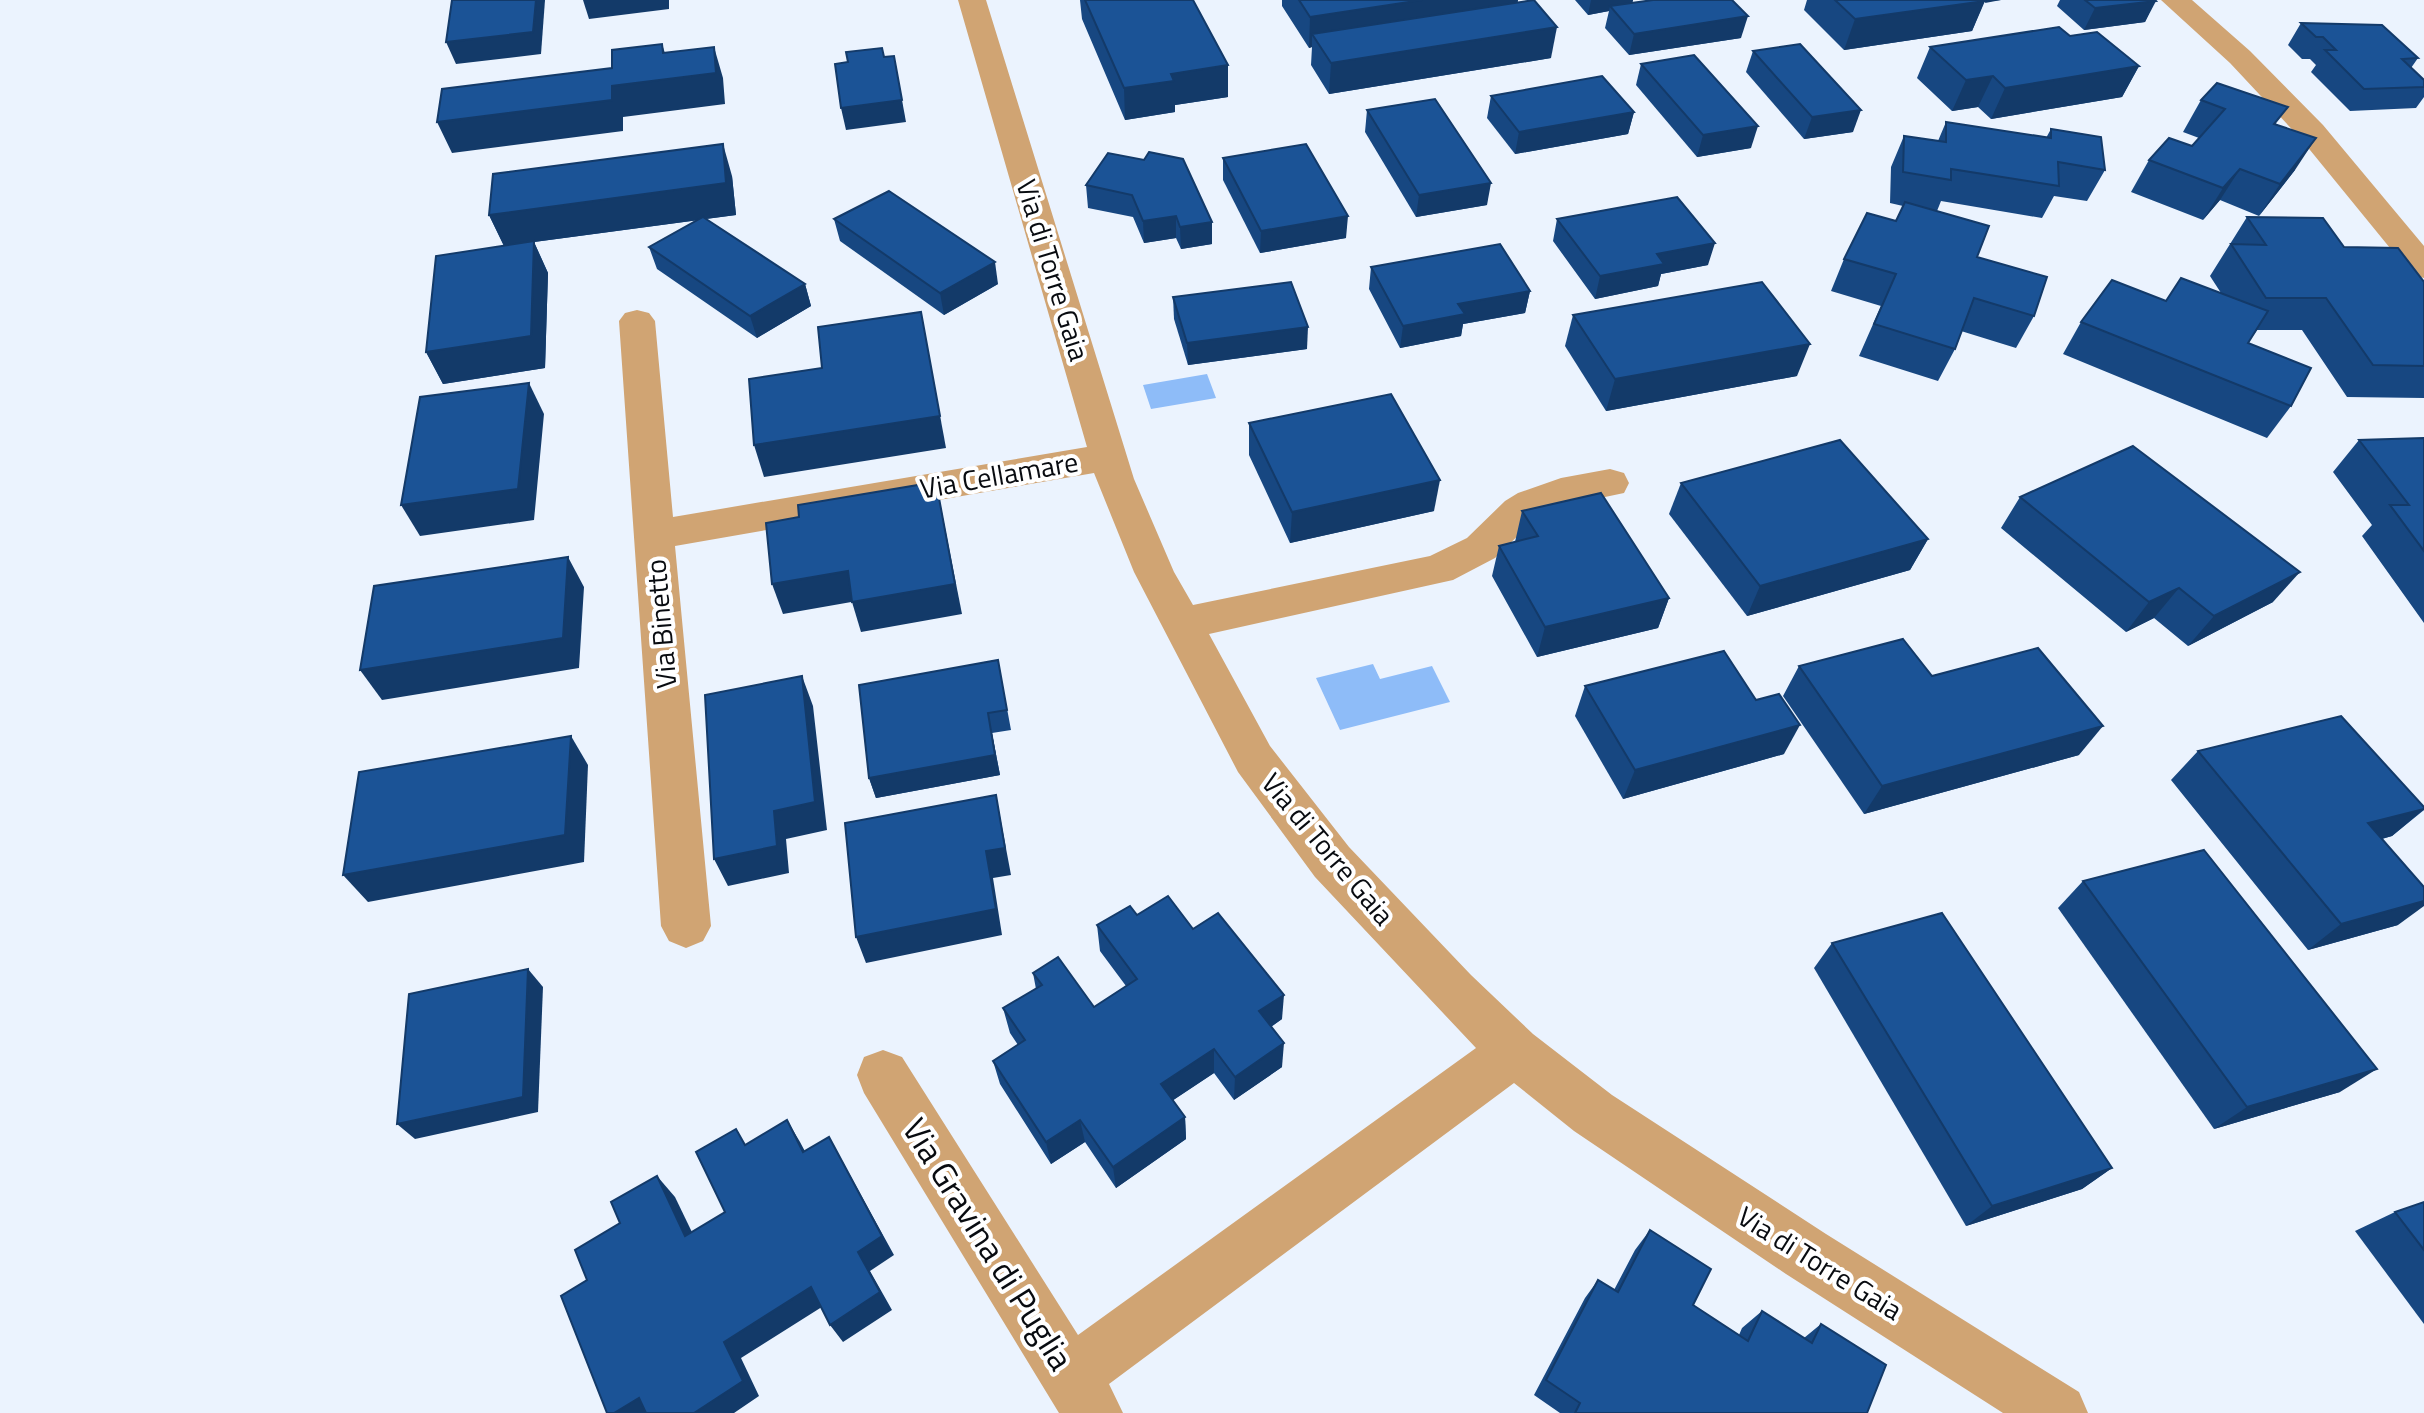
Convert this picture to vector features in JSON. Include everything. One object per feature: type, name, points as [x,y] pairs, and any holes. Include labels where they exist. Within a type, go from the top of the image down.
[{"type":"street","name":"Via di Torre Gaia","points":[[972,0],[1108,457],[1132,525],[1254,759],[1302,826],[1416,953],[1515,1051],[1593,1113],[1722,1200],[2058,1413]]},
{"type":"street","points":[[2175,0],[2240,57],[2312,132],[2421,262]]},
{"type":"street","name":"Via Binetto","points":[[637,321],[686,926]]},
{"type":"street","name":"Via Cellamare","points":[[654,535],[1108,457]]},
{"type":"street","points":[[1181,624],[1439,569],[1481,548],[1519,511],[1532,503],[1561,492],[1610,483]]},
{"type":"street","points":[[1082,1395],[1515,1051]]},
{"type":"street","name":"Via Gravina di Puglia","points":[[883,1075],[1082,1395]]},
{"type":"water","points":[[1207,374],[1216,398],[1151,409],[1143,385]]},
{"type":"water","points":[[1373,664],[1380,679],[1432,666],[1450,702],[1340,730],[1316,678]]},
{"type":"building","points":[[452,0],[536,0],[533,32],[446,42]]},
{"type":"building","points":[[1085,0],[1193,0],[1228,65],[1171,74],[1174,81],[1124,88]]},
{"type":"building","points":[[1299,0],[1422,0],[1310,17]]},
{"type":"building","points":[[1534,0],[1557,27],[1331,63],[1312,34]]},
{"type":"building","points":[[1653,0],[1732,0],[1748,16],[1634,34],[1610,6]]},
{"type":"building","points":[[1835,0],[1984,0],[1985,1],[1855,19]]},
{"type":"building","points":[[2085,0],[2155,0],[2156,1],[2095,8]]},
{"type":"building","points":[[2301,23],[2382,25],[2418,58],[2402,59],[2424,80],[2424,87],[2364,89],[2325,50],[2336,50]]},
{"type":"building","points":[[2059,27],[2070,36],[2097,32],[2139,66],[2005,88],[1993,76],[1966,80],[1930,47]]},
{"type":"building","points":[[662,44],[663,53],[714,47],[716,73],[612,86],[612,100],[437,122],[442,89],[612,68],[612,50]]},
{"type":"building","points":[[1800,44],[1861,110],[1812,117],[1753,51]]},
{"type":"building","points":[[882,48],[884,57],[894,56],[902,100],[841,108],[835,64],[848,62],[846,52]]},
{"type":"building","points":[[1694,55],[1758,126],[1703,135],[1641,64]]},
{"type":"building","points":[[1602,76],[1634,112],[1519,132],[1491,96]]},
{"type":"building","points":[[2217,83],[2288,107],[2274,124],[2316,138],[2280,184],[2240,169],[2223,188],[2149,160],[2169,138],[2192,146],[2225,109],[2201,100]]},
{"type":"building","points":[[1435,99],[1491,183],[1419,195],[1367,110]]},
{"type":"building","points":[[1946,122],[2051,138],[2051,129],[2101,137],[2105,170],[2058,162],[2059,186],[1951,169],[1951,180],[1903,172],[1904,136],[1946,142]]},
{"type":"building","points":[[723,144],[726,183],[489,215],[493,174]]},
{"type":"building","points":[[1306,144],[1348,216],[1261,231],[1223,158]]},
{"type":"building","points":[[1149,152],[1183,159],[1212,222],[1180,227],[1176,216],[1143,221],[1132,195],[1086,185],[1108,153],[1144,160]]},
{"type":"building","points":[[889,191],[995,262],[940,293],[834,219]]},
{"type":"building","points":[[1677,197],[1715,243],[1657,254],[1664,264],[1600,276],[1557,219]]},
{"type":"building","points":[[1905,202],[1989,226],[1977,257],[2047,277],[2034,316],[1974,298],[1955,349],[1874,324],[1896,274],[1844,259],[1867,213],[1896,221]]},
{"type":"building","points":[[703,217],[805,284],[750,316],[649,247]]},
{"type":"building","points":[[2247,217],[2323,218],[2344,247],[2398,248],[2424,282],[2424,366],[2373,365],[2326,298],[2266,298],[2231,244],[2266,245]]},
{"type":"building","points":[[534,241],[531,336],[426,352],[436,256]]},
{"type":"building","points":[[1500,244],[1530,291],[1458,304],[1465,314],[1403,326],[1371,267]]},
{"type":"building","points":[[2181,278],[2268,311],[2248,343],[2311,368],[2291,406],[2081,322],[2112,280],[2166,301]]},
{"type":"building","points":[[1291,282],[1308,327],[1187,343],[1173,297]]},
{"type":"building","points":[[1762,282],[1810,344],[1615,379],[1573,315]]},
{"type":"building","points":[[921,312],[940,416],[754,445],[749,379],[822,368],[818,327]]},
{"type":"building","points":[[529,383],[518,489],[401,505],[420,397]]},
{"type":"building","points":[[1391,394],[1440,480],[1292,512],[1249,423]]},
{"type":"building","points":[[2424,438],[2424,551],[2390,505],[2409,505],[2359,440]]},
{"type":"building","points":[[1840,440],[1928,539],[1760,586],[1681,483]]},
{"type":"building","points":[[2133,446],[2300,572],[2214,616],[2179,588],[2149,602],[2020,497]]},
{"type":"building","points":[[936,482],[955,584],[852,602],[848,571],[772,584],[766,523],[799,517],[798,505]]},
{"type":"building","points":[[1601,493],[1669,598],[1545,627],[1499,546],[1538,536],[1522,511]]},
{"type":"building","points":[[568,557],[563,638],[360,670],[374,586]]},
{"type":"building","points":[[1903,639],[1932,676],[2038,648],[2103,726],[1882,786],[1799,666]]},
{"type":"building","points":[[1724,651],[1756,700],[1779,694],[1800,725],[1635,770],[1585,686]]},
{"type":"building","points":[[998,660],[1007,710],[988,713],[995,755],[869,778],[859,685]]},
{"type":"building","points":[[802,676],[815,802],[774,811],[777,846],[714,859],[705,695]]},
{"type":"building","points":[[2341,716],[2424,807],[2368,823],[2424,887],[2424,901],[2341,924],[2198,751]]},
{"type":"building","points":[[571,736],[565,835],[343,875],[359,772]]},
{"type":"building","points":[[996,795],[1005,848],[986,851],[996,909],[856,937],[845,823]]},
{"type":"building","points":[[2204,850],[2377,1069],[2247,1107],[2083,881]]},
{"type":"building","points":[[1168,896],[1193,929],[1218,913],[1284,995],[1259,1011],[1284,1043],[1235,1077],[1214,1049],[1161,1084],[1185,1117],[1113,1167],[1080,1120],[1046,1142],[993,1061],[1025,1040],[1003,1008],[1042,985],[1033,973],[1058,957],[1094,1007],[1137,979],[1097,925],[1130,906],[1137,915]]},
{"type":"building","points":[[1942,913],[2112,1168],[1992,1206],[1832,943]]},
{"type":"building","points":[[528,969],[523,1097],[397,1124],[409,994]]},
{"type":"building","points":[[787,1120],[803,1152],[829,1137],[882,1236],[858,1252],[880,1292],[830,1325],[811,1287],[724,1342],[743,1381],[694,1413],[646,1413],[639,1398],[614,1413],[607,1413],[561,1296],[587,1280],[575,1250],[620,1223],[611,1202],[657,1176],[685,1236],[725,1212],[696,1152],[736,1129],[745,1145]]},
{"type":"building","points":[[2424,1202],[2424,1250],[2395,1212]]},
{"type":"building","points":[[1650,1230],[1711,1269],[1693,1305],[1748,1341],[1762,1311],[1812,1343],[1821,1324],[1886,1365],[1867,1413],[1575,1413],[1580,1403],[1546,1380],[1598,1280],[1618,1292]]}]
